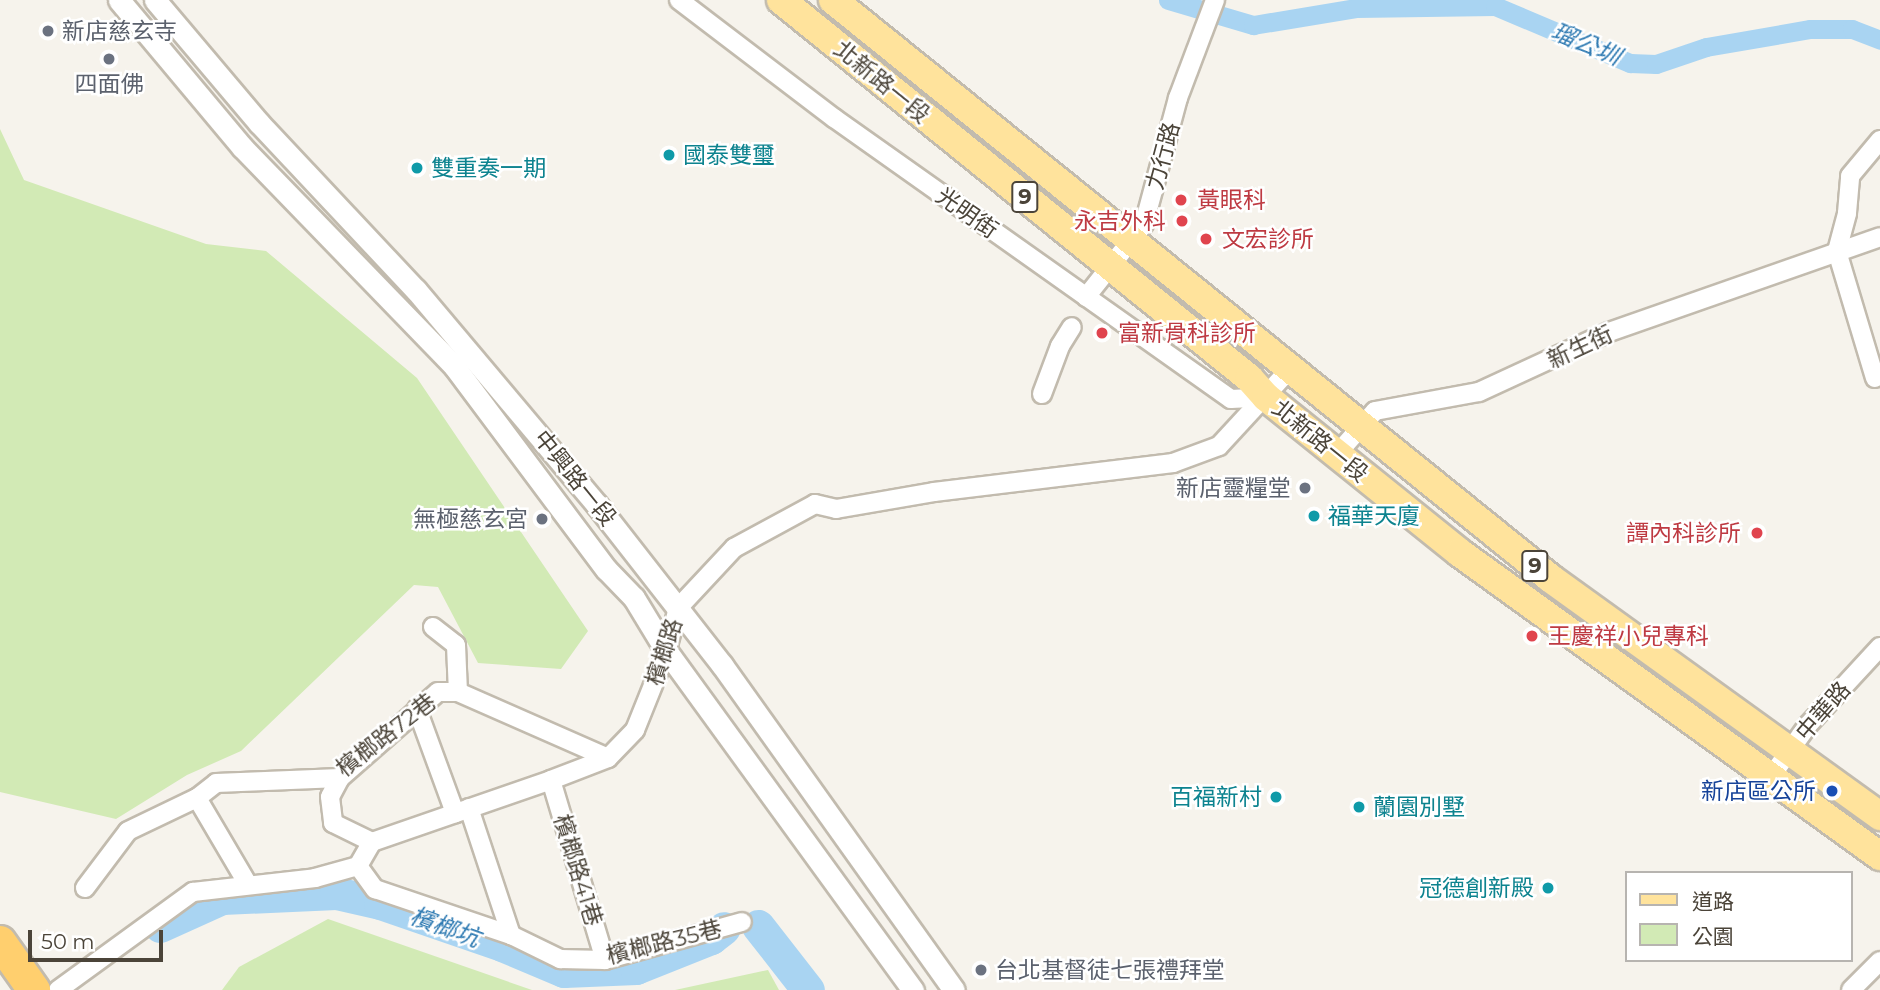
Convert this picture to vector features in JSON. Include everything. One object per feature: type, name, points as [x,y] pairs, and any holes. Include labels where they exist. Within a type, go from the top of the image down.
[{"type":"highway","points":[[0,942],[34,990]]},
{"type":"main road","name":"北新路一段","points":[[780,0],[1249,378],[1266,397],[1461,553],[1880,856]]},
{"type":"main road","name":"北新路一段","points":[[833,0],[1550,578],[1880,816]]},
{"type":"street","name":"中興路一段","points":[[119,0],[242,147],[454,366],[606,569],[634,598],[666,649],[913,990]]},
{"type":"street","name":"中興路一段","points":[[155,0],[259,123],[425,300],[549,445],[722,665],[954,990]]},
{"type":"street","name":"光明街","points":[[679,0],[834,118],[1231,399],[1266,397]]},
{"type":"street","name":"力行路","points":[[1086,297],[1133,242],[1144,224],[1175,106],[1215,1]]},
{"type":"street","points":[[1875,378],[1837,251],[1847,213],[1850,176],[1880,140]]},
{"type":"street","name":"新生街","points":[[1337,454],[1360,424],[1375,411],[1479,392],[1609,332],[1880,237]]},
{"type":"street","points":[[1042,394],[1060,346],[1072,327]]},
{"type":"street","name":"檳榔路","points":[[372,842],[608,758],[635,730],[666,649],[678,608],[734,548],[815,504],[836,509],[934,492],[1173,463],[1219,446],[1290,369]]},
{"type":"street","points":[[433,626],[456,645],[458,691]]},
{"type":"street","name":"中華路","points":[[1770,778],[1808,725],[1880,647]]},
{"type":"street","name":"檳榔路72巷","points":[[85,888],[128,831],[197,798],[216,783],[340,778],[438,692],[458,691],[608,758]]},
{"type":"street","points":[[418,709],[511,935]]},
{"type":"street","points":[[58,990],[192,892],[247,883],[315,878],[358,866],[372,842],[333,822],[330,797],[340,778]]},
{"type":"street","name":"檳榔路41巷","points":[[551,780],[605,960]]},
{"type":"street","points":[[197,798],[247,883]]},
{"type":"street","name":"檳榔路35巷","points":[[358,866],[375,889],[511,935],[561,959],[605,960],[742,922]]},
{"type":"street","points":[[1851,990],[1880,961]]},
{"type":"green space","points":[[0,129],[24,180],[206,244],[266,251],[417,378],[588,631],[561,669],[478,663],[438,587],[414,585],[241,751],[187,775],[116,819],[0,792]]},
{"type":"green space","points":[[328,919],[532,990],[222,990],[239,967]]},
{"type":"green space","points":[[768,970],[779,990],[675,990]]},
{"type":"waterway","name":"瑠公圳","points":[[1168,0],[1253,25],[1356,8],[1495,6],[1630,63],[1656,64],[1706,47],[1810,29],[1852,29],[1880,40]]},
{"type":"waterway","name":"檳榔坑","points":[[160,926],[222,898],[336,893],[380,903],[502,945],[564,971],[636,968],[711,938],[724,928]]},
{"type":"waterway","name":"檳榔坑","points":[[758,926],[808,990]]},
{"type":"place","name":"新店慈玄寺","points":[[48,31]]},
{"type":"place","name":"四面佛","points":[[109,59]]},
{"type":"place","name":"國泰雙璽","points":[[669,155]]},
{"type":"place","name":"雙重奏一期","points":[[417,168]]},
{"type":"place","name":"黃眼科","points":[[1181,200]]},
{"type":"place","name":"永吉外科","points":[[1182,221]]},
{"type":"place","name":"文宏診所","points":[[1206,239]]},
{"type":"place","name":"富新骨科診所","points":[[1102,333]]},
{"type":"place","name":"新店靈糧堂","points":[[1305,488]]},
{"type":"place","name":"福華天廈","points":[[1314,516]]},
{"type":"place","name":"無極慈玄宮","points":[[542,519]]},
{"type":"place","name":"譚內科診所","points":[[1757,533]]},
{"type":"place","name":"王慶祥小兒專科","points":[[1532,636]]},
{"type":"place","name":"新店區公所","points":[[1832,791]]},
{"type":"place","name":"百福新村","points":[[1276,797]]},
{"type":"place","name":"蘭園別墅","points":[[1359,807]]},
{"type":"place","name":"冠德創新殿","points":[[1548,888]]},
{"type":"place","name":"台北基督徒七張禮拜堂","points":[[981,970]]}]
